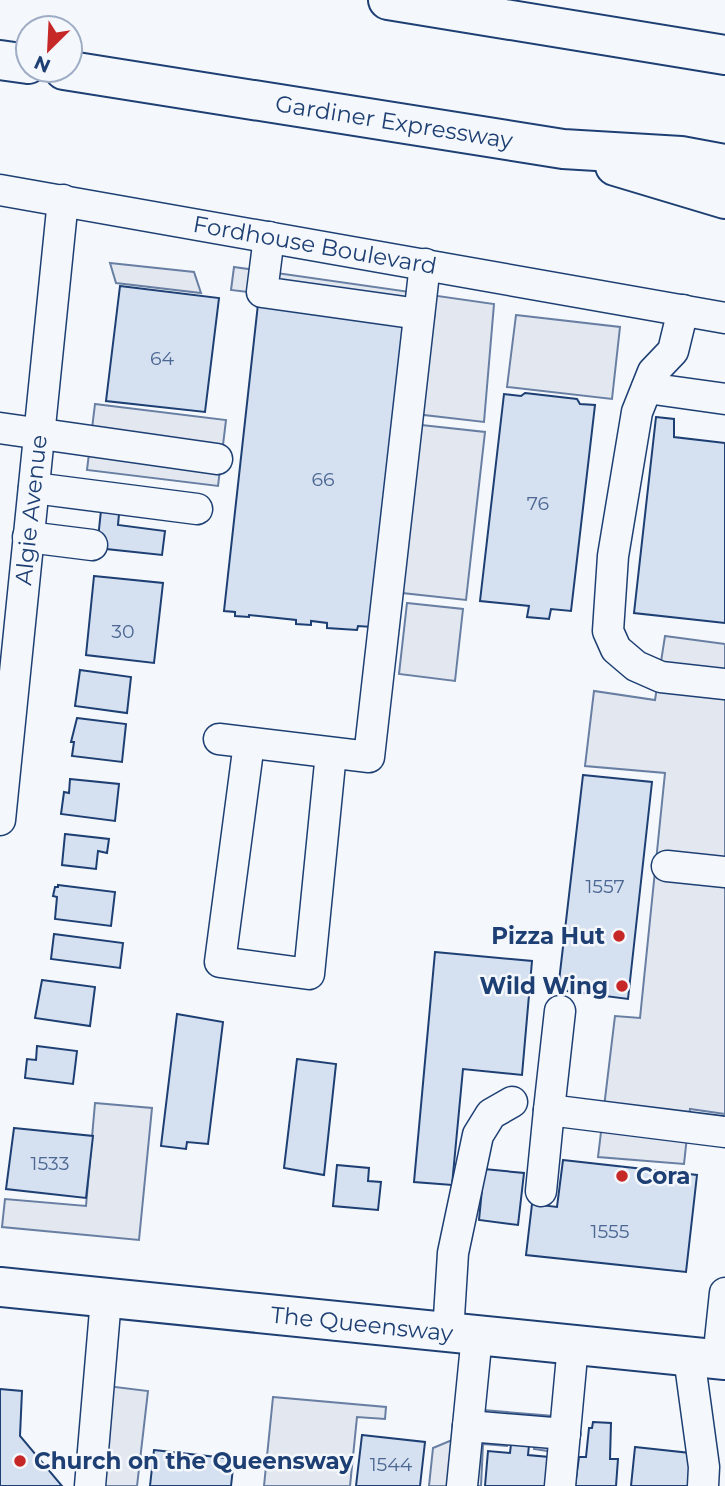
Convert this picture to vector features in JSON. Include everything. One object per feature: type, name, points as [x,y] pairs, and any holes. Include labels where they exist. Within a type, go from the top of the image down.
[{"type":"main road","points":[[388,0],[725,55]]},
{"type":"main road","name":"Gardiner Expressway","points":[[84,73],[564,149],[681,156],[725,164]]},
{"type":"main road","points":[[564,149],[725,199]]},
{"type":"main road","name":"The Queensway","points":[[0,1287],[711,1359]]},
{"type":"street","name":"Fordhouse Boulevard","points":[[0,190],[725,318]]},
{"type":"street","name":"Algie Avenue","points":[[0,820],[63,200]]},
{"type":"street","points":[[269,237],[262,292],[419,314]]},
{"type":"street","points":[[219,739],[369,757],[425,264]]},
{"type":"street","points":[[683,310],[673,351],[653,372],[637,412],[612,556],[608,631],[615,649],[636,666],[661,677],[725,684]]},
{"type":"street","points":[[647,388],[725,399]]},
{"type":"street","points":[[0,428],[217,459]]},
{"type":"street","points":[[34,488],[197,509]]},
{"type":"street","points":[[28,537],[92,545]]},
{"type":"street","points":[[249,743],[220,962],[309,974],[331,753]]},
{"type":"street","points":[[667,866],[725,872]]},
{"type":"street","points":[[541,1191],[560,1012]]},
{"type":"street","points":[[462,1486],[468,1426],[453,1253],[478,1135],[491,1114],[512,1102]]},
{"type":"street","points":[[549,1110],[725,1132]]},
{"type":"street","points":[[703,1486],[711,1359],[725,1293]]},
{"type":"street","points":[[90,1486],[106,1299]]},
{"type":"street","points":[[560,1486],[573,1345]]},
{"type":"street","points":[[468,1426],[565,1434]]},
{"type":"shaded area","points":[[110,263],[194,272],[201,293],[116,283]]},
{"type":"shaded area","points":[[234,267],[494,304],[484,422],[407,413],[417,312],[231,290]]},
{"type":"shaded area","points":[[516,315],[620,327],[612,399],[507,387]]},
{"type":"shaded area","points":[[95,404],[226,420],[218,486],[87,470]]},
{"type":"shaded area","points":[[403,423],[485,432],[466,600],[384,591]]},
{"type":"shaded area","points":[[407,603],[463,609],[455,681],[399,674]]},
{"type":"shaded area","points":[[665,636],[725,644],[725,1114],[690,1109],[684,1164],[598,1157],[615,1016],[640,1018],[665,773],[585,766],[594,691],[655,700]]},
{"type":"shaded area","points":[[95,1103],[152,1108],[139,1240],[2,1227],[5,1199],[86,1206]]},
{"type":"shaded area","points":[[91,1384],[148,1391],[137,1486],[79,1486]]},
{"type":"shaded area","points":[[273,1397],[386,1407],[385,1419],[357,1417],[350,1486],[264,1486]]},
{"type":"shaded area","points":[[460,1408],[553,1416],[548,1451],[534,1449],[535,1442],[508,1438],[507,1446],[483,1444],[481,1486],[429,1486],[433,1448],[457,1438]]},
{"type":"building","points":[[120,286],[219,298],[205,412],[106,401]]},
{"type":"building","points":[[258,304],[406,323],[372,627],[358,626],[357,630],[327,628],[327,623],[311,621],[311,625],[296,624],[296,620],[235,616],[235,612],[224,611]]},
{"type":"building","points":[[525,393],[577,399],[580,404],[595,405],[571,611],[551,609],[549,619],[527,617],[529,606],[480,601],[504,394],[521,396]]},
{"type":"building","points":[[656,417],[674,419],[674,437],[725,443],[725,623],[634,613]]},
{"type":"building","points":[[102,501],[120,503],[118,525],[165,531],[162,555],[97,548]]},
{"type":"building","points":[[94,576],[163,583],[154,663],[86,655]]},
{"type":"building","points":[[80,670],[131,677],[127,713],[75,706]]},
{"type":"building","points":[[77,718],[126,724],[122,762],[72,756],[74,742],[71,742]]},
{"type":"building","points":[[583,775],[652,782],[628,999],[558,990]]},
{"type":"building","points":[[70,779],[119,784],[115,821],[61,814],[64,792],[69,793]]},
{"type":"building","points":[[65,834],[109,839],[107,853],[98,851],[96,869],[62,865]]},
{"type":"building","points":[[58,885],[115,892],[111,926],[55,919],[57,897],[53,896]]},
{"type":"building","points":[[54,934],[123,943],[120,968],[51,959]]},
{"type":"building","points":[[435,952],[532,961],[522,1075],[463,1069],[452,1185],[414,1182]]},
{"type":"building","points":[[42,980],[95,987],[90,1026],[35,1018]]},
{"type":"building","points":[[177,1014],[223,1022],[208,1144],[187,1142],[186,1149],[161,1146]]},
{"type":"building","points":[[37,1046],[77,1051],[73,1084],[25,1078],[27,1059],[36,1060]]},
{"type":"building","points":[[297,1059],[336,1064],[324,1175],[284,1168]]},
{"type":"building","points":[[14,1128],[93,1136],[86,1198],[6,1189]]},
{"type":"building","points":[[563,1160],[697,1175],[686,1272],[526,1255],[532,1204],[557,1207]]},
{"type":"building","points":[[337,1165],[369,1168],[368,1181],[381,1182],[378,1210],[333,1206]]},
{"type":"building","points":[[484,1169],[524,1173],[518,1225],[479,1220]]},
{"type":"building","name":"Church on the Queensway","points":[[0,1389],[22,1391],[20,1436],[62,1486],[0,1486]]},
{"type":"building","points":[[593,1422],[611,1423],[610,1459],[618,1459],[616,1486],[575,1486],[579,1457],[586,1457],[589,1428],[592,1428]]},
{"type":"building","points":[[362,1435],[425,1442],[420,1486],[356,1486]]},
{"type":"building","points":[[511,1444],[529,1445],[528,1455],[549,1457],[546,1486],[485,1486],[488,1451],[510,1453]]},
{"type":"building","points":[[635,1447],[690,1453],[689,1486],[631,1486]]},
{"type":"building","points":[[154,1450],[234,1459],[231,1486],[150,1486]]},
{"type":"place","name":"Pizza Hut","points":[[619,936]]},
{"type":"place","name":"Wild Wing","points":[[622,986]]},
{"type":"place","name":"Cora","points":[[622,1176]]},
{"type":"place","name":"Church on the Queensway","points":[[20,1461]]}]
